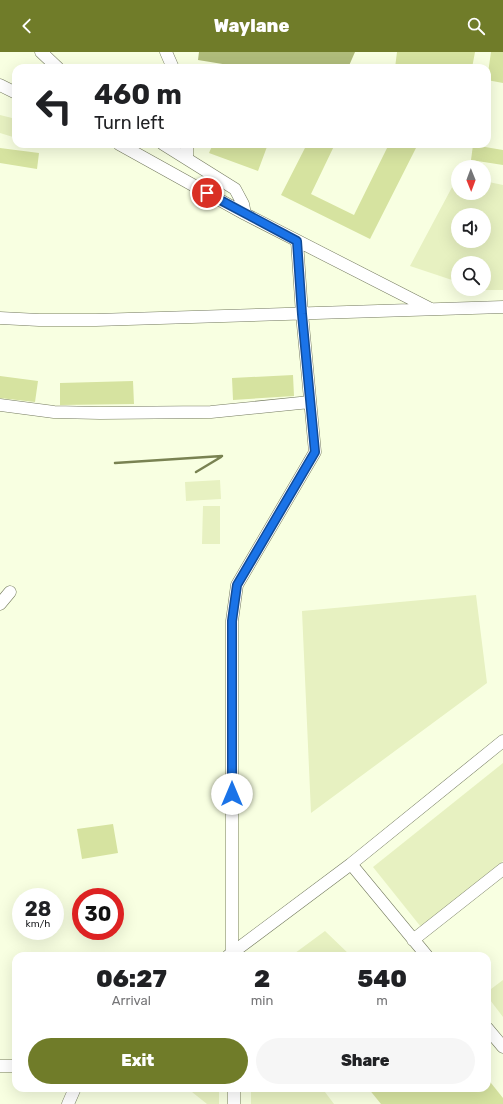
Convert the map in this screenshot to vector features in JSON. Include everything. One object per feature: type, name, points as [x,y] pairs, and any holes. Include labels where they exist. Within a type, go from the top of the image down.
[{"type":"street","points":[[41,52],[54,64]]},
{"type":"street","points":[[166,52],[172,64]]},
{"type":"street","points":[[0,85],[12,91]]},
{"type":"street","points":[[126,148],[245,214],[432,309]]},
{"type":"street","points":[[170,148],[235,189],[245,214]]},
{"type":"street","points":[[187,148],[187,158]]},
{"type":"street","points":[[231,952],[232,621],[237,585],[315,452],[302,314],[297,241]]},
{"type":"street","points":[[0,318],[96,320],[503,307]]},
{"type":"street","points":[[0,405],[54,412],[211,412],[310,402]]},
{"type":"street","points":[[0,604],[10,592]]},
{"type":"street","points":[[235,952],[351,864],[503,741]]},
{"type":"street","points":[[351,864],[424,952]]},
{"type":"street","points":[[414,940],[503,870]]},
{"type":"street","points":[[491,1033],[503,1047]]},
{"type":"street","points":[[0,1066],[12,1066]]},
{"type":"street","points":[[68,1104],[73,1092]]},
{"type":"street","points":[[234,1092],[234,1104]]},
{"type":"green space","points":[[199,52],[355,52],[350,64],[222,64],[198,60]]},
{"type":"green space","points":[[0,115],[12,118],[12,137],[0,133]]},
{"type":"green space","points":[[491,182],[503,185],[503,290],[491,290],[491,256],[451,256],[451,280],[410,266],[451,189],[451,200],[491,200]]},
{"type":"green space","points":[[220,480],[221,499],[186,501],[185,482]]},
{"type":"green space","points":[[203,506],[220,506],[220,544],[202,544]]},
{"type":"green space","points":[[476,595],[487,683],[311,813],[302,611]]},
{"type":"green space","points":[[503,763],[503,861],[421,927],[373,867]]},
{"type":"green space","points":[[325,931],[347,952],[296,952]]},
{"type":"green space","points":[[503,980],[503,1017],[491,1001],[491,989]]},
{"type":"green space","points":[[192,1092],[219,1092],[219,1104],[207,1104]]},
{"type":"green space","points":[[251,1092],[325,1092],[334,1104],[251,1104]]},
{"type":"building","points":[[397,52],[475,52],[473,64],[396,64]]},
{"type":"building","points":[[491,52],[503,52],[503,83],[491,81],[491,64],[489,64]]},
{"type":"building","points":[[0,148],[39,153],[37,169],[0,163]]},
{"type":"building","points":[[211,148],[267,148],[258,171],[209,153]]},
{"type":"building","points":[[305,148],[333,148],[311,194],[354,215],[387,148],[416,148],[370,239],[281,195]]},
{"type":"building","points":[[473,148],[491,148],[503,150],[503,165],[491,163],[491,160],[471,160]]},
{"type":"building","points":[[293,375],[294,396],[233,400],[232,378]]},
{"type":"building","points":[[0,376],[38,381],[35,402],[0,398]]},
{"type":"building","points":[[133,381],[134,404],[60,405],[60,383]]},
{"type":"building","points":[[113,824],[118,853],[82,859],[77,829]]},
{"type":"building","points":[[491,1083],[503,1098],[503,1104],[381,1104],[371,1092],[491,1092]]},
{"type":"waterway","points":[[115,463],[222,456]]},
{"type":"waterway","points":[[196,472],[221,457]]},
{"type":"route","points":[[207,193],[297,241],[302,314],[315,452],[237,585],[232,621],[232,794]]}]
